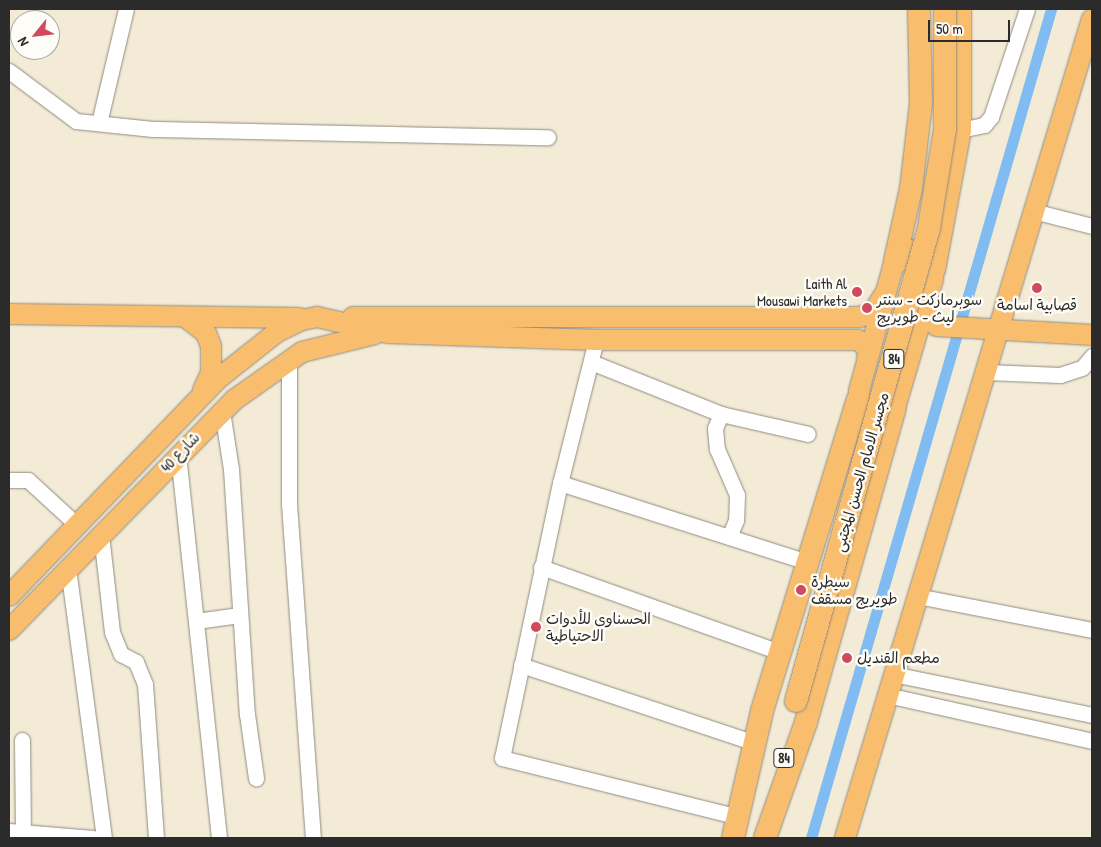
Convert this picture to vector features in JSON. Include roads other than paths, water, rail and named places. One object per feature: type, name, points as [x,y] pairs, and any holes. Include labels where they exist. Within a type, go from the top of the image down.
[{"type":"highway","points":[[895,261],[904,226],[921,104],[919,9]]},
{"type":"highway","name":"مجسر الامام الحسن المجتبى","points":[[772,814],[788,699],[918,227],[935,105],[933,9]]},
{"type":"highway","name":"مجسر الامام الحسن المجتبى","points":[[738,819],[788,699],[929,227],[945,129],[945,9]]},
{"type":"highway","points":[[934,270],[942,237],[960,130],[960,9]]},
{"type":"highway","points":[[904,226],[908,238],[919,246],[932,245],[942,237]]},
{"type":"highway","points":[[738,819],[780,652],[858,399]]},
{"type":"highway","points":[[772,814],[806,722],[895,408]]},
{"type":"highway","points":[[847,434],[858,424],[872,424],[885,442]]},
{"type":"highway","name":"84","points":[[765,838],[772,814]]},
{"type":"main road","points":[[844,838],[916,596],[999,332],[1033,211],[1092,19]]},
{"type":"main road","points":[[916,250],[928,256],[934,270],[926,305],[895,408],[885,416],[872,416],[858,399],[895,261],[916,250]]},
{"type":"main road","points":[[9,314],[188,319],[317,317],[860,317],[874,311],[886,292]]},
{"type":"main road","points":[[926,305],[927,317],[937,332]]},
{"type":"main road","points":[[317,317],[388,333],[596,340],[858,340],[868,348],[867,361]]},
{"type":"main road","name":"شارع 40","points":[[9,596],[200,396],[277,332],[317,317]]},
{"type":"main road","points":[[188,319],[202,328],[210,346],[210,373],[200,396]]},
{"type":"main road","points":[[911,357],[920,345],[937,332],[1092,335]]},
{"type":"main road","name":"شارع 40","points":[[9,630],[178,454],[222,411],[289,360],[338,340],[388,333]]},
{"type":"street","points":[[99,123],[126,9]]},
{"type":"street","points":[[960,130],[984,125],[992,117],[1027,9]]},
{"type":"street","points":[[9,71],[76,121],[548,137]]},
{"type":"street","points":[[1033,211],[1092,226]]},
{"type":"street","points":[[596,340],[541,567],[502,758],[738,819]]},
{"type":"street","points":[[986,372],[1060,375],[1082,368],[1092,356]]},
{"type":"street","points":[[289,360],[289,504],[313,838]]},
{"type":"street","points":[[591,362],[722,414],[808,434]]},
{"type":"street","points":[[222,411],[231,469],[240,615],[256,778]]},
{"type":"street","points":[[722,414],[716,428],[717,449],[737,495],[736,520],[729,537]]},
{"type":"street","points":[[178,454],[219,838]]},
{"type":"street","points":[[9,480],[28,480],[77,525]]},
{"type":"street","points":[[560,483],[808,562]]},
{"type":"street","points":[[101,534],[112,632],[121,654],[136,662],[145,684],[156,838]]},
{"type":"street","points":[[541,567],[780,652]]},
{"type":"street","points":[[68,568],[104,838]]},
{"type":"street","points":[[916,596],[1092,630]]},
{"type":"street","points":[[196,621],[240,615]]},
{"type":"street","points":[[521,665],[756,743]]},
{"type":"street","points":[[893,674],[1092,715]]},
{"type":"street","points":[[887,695],[1092,741]]},
{"type":"street","points":[[22,740],[16,831],[93,838]]},
{"type":"waterway","points":[[811,838],[1051,9]]},
{"type":"place","name":"قصابية اسامة","points":[[1037,288]]},
{"type":"place","name":"Laith Al Mousawi Markets","points":[[857,292]]},
{"type":"place","name":"سوبرماركت - سنتر ليث - طويريج","points":[[867,308]]},
{"type":"place","name":"سيطرة طويريج مسقف","points":[[801,590]]},
{"type":"place","name":"الحسناوي للأدوات الاحتياطية","points":[[536,627]]},
{"type":"place","name":"مطعم القنديل","points":[[847,658]]}]
